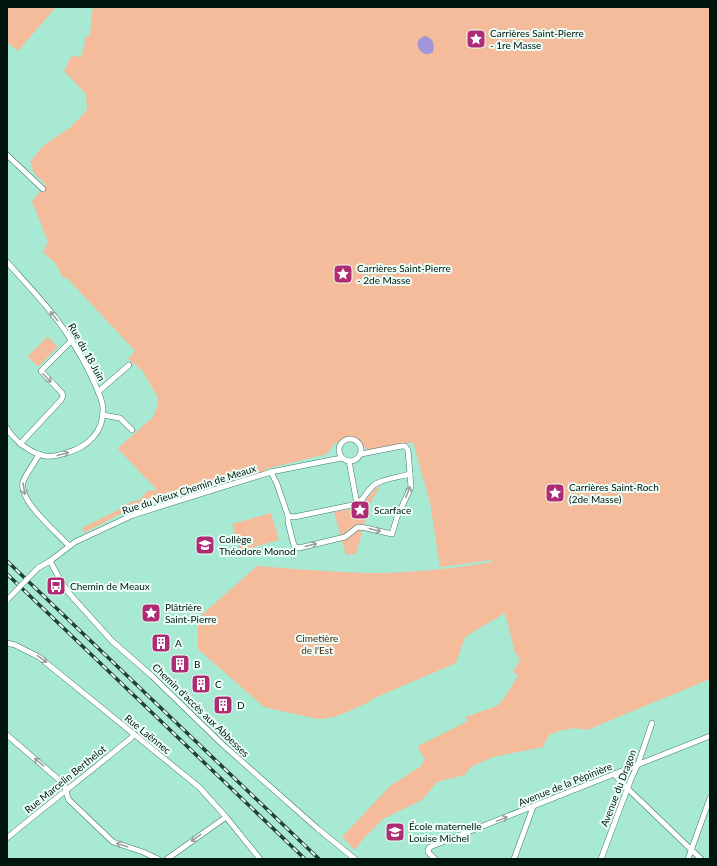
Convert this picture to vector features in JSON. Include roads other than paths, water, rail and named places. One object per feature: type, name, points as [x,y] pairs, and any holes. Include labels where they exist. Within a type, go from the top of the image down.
[{"type":"street","points":[[7,155],[43,189]]},
{"type":"street","name":"Rue du 18 Juin","points":[[7,262],[55,316],[72,340],[91,374],[102,402],[103,415]]},
{"type":"street","points":[[20,444],[63,396],[62,393],[41,371],[72,340]]},
{"type":"street","points":[[98,392],[129,365]]},
{"type":"street","points":[[7,428],[20,444],[29,450],[46,456],[58,456],[80,448],[92,439],[99,429],[103,415],[120,418],[132,430]]},
{"type":"street","points":[[271,472],[277,484],[288,516],[288,522],[295,547],[299,548],[345,537],[358,527],[392,534],[397,517],[411,487],[408,452],[406,447],[402,446],[361,454],[356,460],[349,461],[342,458],[339,452],[340,444],[342,441],[349,439],[356,441],[359,443],[361,454]]},
{"type":"street","points":[[39,454],[23,482],[24,492],[42,519],[69,546]]},
{"type":"street","name":"Rue du Vieux Chemin de Meaux","points":[[7,600],[38,568],[50,561],[69,546],[133,515],[271,472],[342,458]]},
{"type":"street","points":[[349,461],[357,504]]},
{"type":"street","points":[[288,516],[294,517],[357,504],[362,501],[379,482],[410,474]]},
{"type":"street","name":"Chemin d'accès aux Abbesses","points":[[50,561],[68,592],[112,642],[152,676],[222,744],[317,828],[355,859]]},
{"type":"street","name":"Rue Laënnec","points":[[7,643],[15,645],[40,657],[199,787],[226,817],[260,859]]},
{"type":"street","name":"Avenue du Dragon","points":[[601,859],[627,788],[638,764],[652,723]]},
{"type":"street","name":"Rue Marcelin Berthelot","points":[[7,838],[91,771],[134,734]]},
{"type":"street","points":[[7,735],[64,784],[67,789],[69,800],[113,842],[143,852],[158,859]]},
{"type":"street","name":"Avenue de la Pépinière","points":[[435,859],[428,852],[430,847],[710,736]]},
{"type":"street","points":[[614,774],[701,859]]},
{"type":"street","points":[[688,859],[710,798]]},
{"type":"street","points":[[514,859],[533,807]]},
{"type":"street","points":[[167,859],[226,817]]},
{"type":"railway","points":[[7,561],[319,859]]},
{"type":"railway","points":[[7,574],[305,859]]},
{"type":"place","name":"Carrières Saint-Pierre - 1re Masse","points":[[476,39]]},
{"type":"place","name":"Carrières Saint-Pierre - 2de Masse","points":[[343,274]]},
{"type":"place","name":"Carrières Saint-Roch (2de Masse)","points":[[555,493]]},
{"type":"place","name":"Scarface","points":[[360,510]]},
{"type":"place","name":"Collège Théodore Monod","points":[[205,545]]},
{"type":"place","name":"Chemin de Meaux","points":[[56,586]]},
{"type":"place","name":"Plâtrière Saint-Pierre","points":[[151,613]]},
{"type":"place","name":"A","points":[[161,643]]},
{"type":"place","name":"B","points":[[180,664]]},
{"type":"place","name":"C","points":[[201,684]]},
{"type":"place","name":"D","points":[[223,705]]},
{"type":"place","name":"École maternelle Louise Michel","points":[[395,832]]},
{"type":"park label","name":"Cimetière de l'Est","points":[[317,644]]}]
